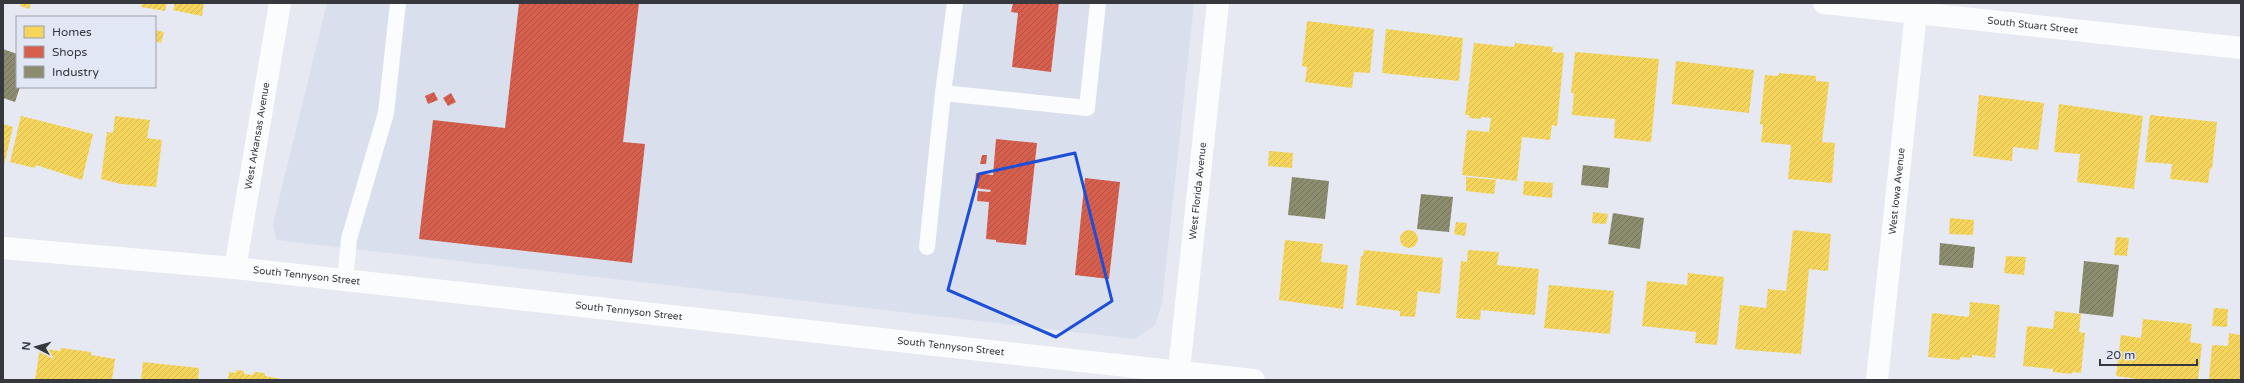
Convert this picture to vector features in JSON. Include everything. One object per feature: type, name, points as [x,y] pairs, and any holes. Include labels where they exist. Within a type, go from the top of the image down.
[{"type":"street","name":"West Arkansas Avenue","points":[[235,268],[280,3]]},
{"type":"street","name":"West Florida Avenue","points":[[1178,376],[1218,3]]},
{"type":"street","name":"South Stuart Street","points":[[1824,3],[1916,8],[2241,48]]},
{"type":"street","name":"West Iowa Avenue","points":[[1877,380],[1916,8]]},
{"type":"street","name":"South Tennyson Street","points":[[3,248],[235,268],[1178,376],[1254,380]]},
{"type":"lane","points":[[345,280],[349,239],[386,113],[398,3]]},
{"type":"lane","points":[[927,247],[955,3]]},
{"type":"lane","points":[[944,93],[1087,108],[1098,3]]},
{"type":"highlighted area","points":[[1075,153],[1112,301],[1056,337],[948,290],[979,174]]},
{"type":"shaded area","points":[[327,3],[1194,3],[1162,303],[1155,325],[1135,339],[276,240],[273,224]]},
{"type":"building: Homes","points":[[21,3],[31,3],[29,9],[20,6]]},
{"type":"building: Homes","points":[[142,3],[167,3],[165,11],[141,7]]},
{"type":"building: Homes","points":[[175,3],[204,3],[202,16],[173,10]]},
{"type":"building: Homes","points":[[1307,21],[1374,29],[1370,73],[1354,72],[1352,88],[1305,82],[1307,67],[1302,66]]},
{"type":"building: Homes","points":[[1386,29],[1463,38],[1459,81],[1382,73]]},
{"type":"building: Homes","points":[[156,30],[164,32],[161,43],[156,41]]},
{"type":"building: Homes","points":[[1474,43],[1514,47],[1515,43],[1553,47],[1552,52],[1564,53],[1557,126],[1552,125],[1550,140],[1522,137],[1517,181],[1462,175],[1467,130],[1489,132],[1491,118],[1469,118],[1469,115],[1465,115]]},
{"type":"building: Homes","points":[[1575,52],[1659,59],[1651,142],[1614,138],[1615,119],[1572,115],[1574,93],[1571,93]]},
{"type":"building: Homes","points":[[1676,61],[1754,70],[1749,113],[1672,104]]},
{"type":"building: Homes","points":[[1779,73],[1816,76],[1816,81],[1829,82],[1822,142],[1835,143],[1832,183],[1788,179],[1791,145],[1761,142],[1763,125],[1760,124],[1765,75],[1778,76]]},
{"type":"building: Homes","points":[[1979,95],[2044,103],[2038,150],[2013,147],[2012,161],[1973,156]]},
{"type":"building: Homes","points":[[2059,104],[2143,116],[2134,189],[2077,182],[2080,154],[2054,152]]},
{"type":"building: Homes","points":[[2150,115],[2217,122],[2212,169],[2210,168],[2208,183],[2170,179],[2172,164],[2145,162]]},
{"type":"building: Homes","points":[[21,116],[93,134],[82,180],[36,165],[35,168],[10,162]]},
{"type":"building: Homes","points":[[115,116],[150,120],[147,138],[162,140],[156,187],[121,184],[101,179],[107,132],[113,133]]},
{"type":"building: Homes","points":[[3,124],[13,127],[4,165],[3,165]]},
{"type":"building: Homes","points":[[1269,151],[1293,153],[1292,168],[1268,166]]},
{"type":"building: Homes","points":[[1466,177],[1496,180],[1494,194],[1466,191]]},
{"type":"building: Homes","points":[[1524,181],[1553,183],[1552,198],[1523,195]]},
{"type":"building: Homes","points":[[1593,212],[1608,214],[1606,224],[1592,223]]},
{"type":"building: Homes","points":[[1950,218],[1974,220],[1973,235],[1949,234]]},
{"type":"building: Homes","points":[[1456,222],[1467,223],[1465,236],[1454,234]]},
{"type":"building: Homes","points":[[1409,230],[1415,233],[1418,239],[1415,245],[1409,248],[1403,245],[1400,239],[1403,233]]},
{"type":"building: Homes","points":[[1793,230],[1831,234],[1828,271],[1809,269],[1801,354],[1735,349],[1740,305],[1766,308],[1768,289],[1786,291]]},
{"type":"building: Homes","points":[[2116,237],[2129,238],[2127,256],[2114,255]]},
{"type":"building: Homes","points":[[1285,240],[1323,244],[1321,262],[1348,265],[1343,309],[1279,300]]},
{"type":"building: Homes","points":[[1364,250],[1443,258],[1440,294],[1418,291],[1415,317],[1400,316],[1400,311],[1356,305],[1361,256],[1363,256]]},
{"type":"building: Homes","points":[[1468,250],[1499,252],[1497,265],[1539,269],[1535,315],[1481,310],[1480,320],[1456,318],[1461,261],[1467,262]]},
{"type":"building: Homes","points":[[2006,256],[2026,257],[2024,275],[2004,273]]},
{"type":"building: Homes","points":[[1688,273],[1724,277],[1717,345],[1695,343],[1696,332],[1642,326],[1647,281],[1687,285]]},
{"type":"building: Homes","points":[[1549,285],[1614,291],[1610,334],[1544,328]]},
{"type":"building: Homes","points":[[1970,302],[2000,305],[1995,358],[1972,355],[1972,358],[1960,357],[1960,360],[1928,357],[1932,313],[1969,317]]},
{"type":"building: Homes","points":[[2214,308],[2228,309],[2227,327],[2212,326]]},
{"type":"building: Homes","points":[[2055,311],[2081,314],[2079,332],[2085,333],[2081,373],[2073,372],[2072,374],[2053,372],[2053,369],[2023,366],[2027,326],[2053,329]]},
{"type":"building: Homes","points":[[2143,319],[2192,324],[2190,342],[2202,344],[2198,380],[2144,380],[2116,376],[2121,335],[2141,338]]},
{"type":"building: Homes","points":[[2229,333],[2241,335],[2241,380],[2209,380],[2212,345],[2228,346]]},
{"type":"building: Homes","points":[[40,348],[60,351],[61,348],[91,352],[91,355],[115,359],[112,380],[35,380]]},
{"type":"building: Homes","points":[[143,362],[199,368],[198,380],[141,380]]},
{"type":"building: Homes","points":[[236,370],[244,371],[244,374],[253,375],[254,372],[265,373],[265,376],[287,380],[228,380],[229,372],[236,373]]},
{"type":"building: Shops","points":[[519,3],[639,3],[623,142],[645,144],[632,263],[419,239],[433,120],[505,128]]},
{"type":"building: Shops","points":[[1013,3],[1059,3],[1051,72],[1012,67],[1018,13],[1011,12]]},
{"type":"building: Shops","points":[[434,92],[438,100],[428,104],[425,96]]},
{"type":"building: Shops","points":[[451,93],[456,102],[448,106],[443,98]]},
{"type":"building: Shops","points":[[996,139],[1037,143],[1026,245],[996,242],[996,240],[986,239],[989,202],[977,201],[978,191],[990,192],[991,190],[975,188],[976,173],[993,175]]},
{"type":"building: Shops","points":[[982,155],[987,155],[986,164],[980,164]]},
{"type":"building: Shops","points":[[1085,178],[1120,182],[1109,279],[1075,275]]},
{"type":"building: Industry","points":[[3,49],[16,54],[16,88],[20,88],[15,102],[3,98]]},
{"type":"building: Industry","points":[[1583,165],[1610,168],[1608,188],[1581,185]]},
{"type":"building: Industry","points":[[1292,177],[1329,181],[1325,219],[1288,215]]},
{"type":"building: Industry","points":[[1421,194],[1453,197],[1449,232],[1417,229]]},
{"type":"building: Industry","points":[[1613,213],[1644,218],[1640,249],[1608,244]]},
{"type":"building: Industry","points":[[1940,243],[1975,247],[1973,268],[1939,265]]},
{"type":"building: Industry","points":[[2084,261],[2119,265],[2113,317],[2079,313]]}]
